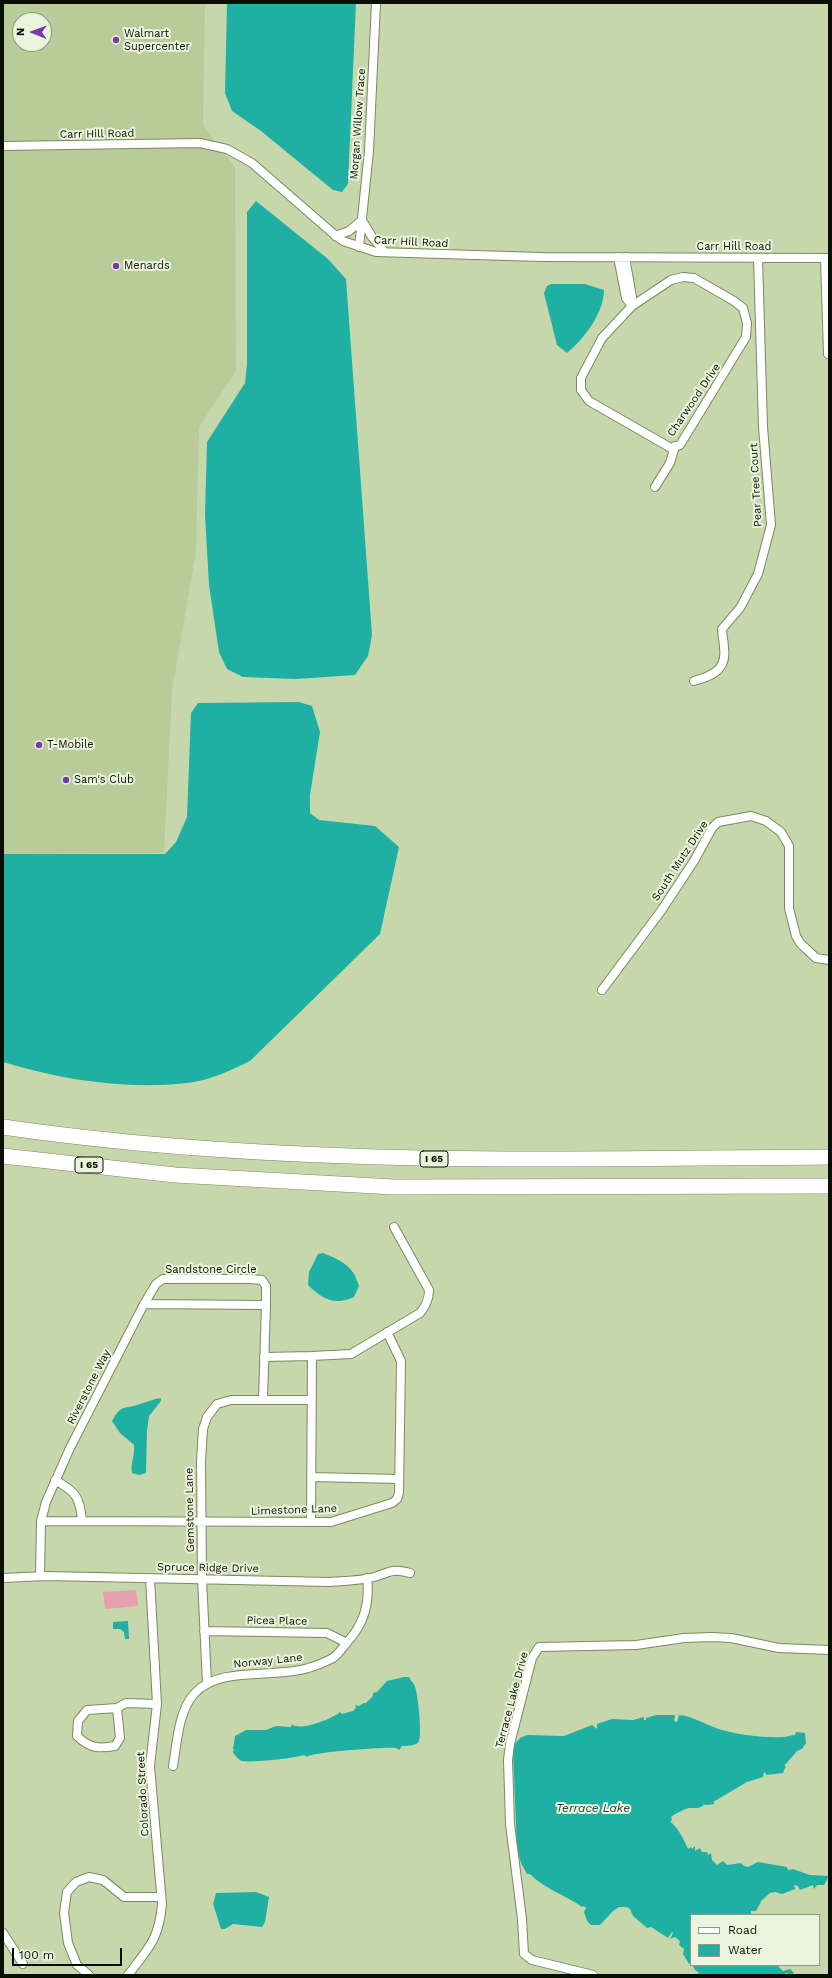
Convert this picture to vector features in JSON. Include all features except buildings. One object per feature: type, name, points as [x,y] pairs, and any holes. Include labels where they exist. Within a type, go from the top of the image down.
[{"type":"highway","points":[[3,1121],[21,1125],[40,1132]]},
{"type":"highway","name":"I 65","points":[[3,1127],[176,1147],[396,1159],[829,1157]]},
{"type":"highway","name":"I 65","points":[[3,1156],[175,1175],[394,1187],[829,1186]]},
{"type":"street","name":"Morgan Willow Trace","points":[[359,247],[369,151],[376,3]]},
{"type":"street","name":"Carr Hill Road","points":[[3,146],[200,143],[227,149],[252,163],[335,236],[359,247],[376,252],[541,257],[827,258]]},
{"type":"street","points":[[335,236],[349,231],[362,220],[372,237],[385,252]]},
{"type":"street","points":[[622,257],[626,298],[632,306]]},
{"type":"street","name":"Pear Tree Court","points":[[694,681],[712,676],[722,664],[725,656],[722,629],[740,608],[758,574],[772,525],[763,427],[758,258]]},
{"type":"street","points":[[827,258],[828,354]]},
{"type":"street","name":"Charwood Drive","points":[[683,277],[694,278],[734,301],[743,308],[747,323],[746,337],[680,445],[671,448],[588,401],[581,390],[581,378],[602,338],[632,306],[671,280],[683,277]]},
{"type":"street","points":[[655,487],[670,463],[675,446]]},
{"type":"street","name":"South Mutz Drive","points":[[602,990],[664,906],[694,861],[712,828],[718,822],[751,816],[766,821],[781,832],[789,846],[789,908],[796,936],[800,943],[816,958],[829,960]]},
{"type":"street","points":[[264,1357],[351,1354],[420,1313],[429,1298],[429,1290],[394,1227]]},
{"type":"street","name":"Sandstone Circle","points":[[144,1304],[156,1284],[163,1279],[250,1279],[262,1280],[266,1286],[266,1305]]},
{"type":"street","points":[[144,1304],[266,1305],[263,1399],[312,1400]]},
{"type":"street","name":"Riverstone Way","points":[[40,1576],[42,1521],[46,1502],[55,1480],[144,1304]]},
{"type":"street","name":"Limestone Lane","points":[[42,1521],[202,1523],[331,1522],[343,1520],[392,1504],[397,1499],[399,1493],[400,1480],[401,1361],[387,1332]]},
{"type":"street","points":[[311,1522],[312,1356]]},
{"type":"street","name":"Gemstone Lane","points":[[207,1684],[202,1578],[201,1461],[204,1429],[207,1417],[217,1404],[231,1400],[263,1399]]},
{"type":"street","points":[[312,1477],[400,1480]]},
{"type":"street","points":[[55,1480],[69,1488],[77,1496],[80,1504],[82,1521]]},
{"type":"street","name":"Spruce Ridge Drive","points":[[3,1578],[40,1576],[202,1578],[329,1582],[368,1578],[396,1569],[410,1573]]},
{"type":"street","name":"Colorado Street","points":[[128,1975],[155,1939],[160,1925],[161,1897],[150,1766],[157,1704],[150,1578]]},
{"type":"street","name":"Norway Lane","points":[[173,1766],[184,1712],[194,1694],[207,1684],[228,1677],[307,1669],[334,1657],[359,1629],[366,1611],[369,1590],[368,1578]]},
{"type":"street","name":"Picea Place","points":[[204,1631],[327,1633],[347,1643]]},
{"type":"street","name":"Terrace Lake Drive","points":[[593,1975],[532,1960],[524,1954],[522,1919],[510,1824],[508,1760],[510,1744],[532,1658],[539,1647],[636,1645],[684,1638],[711,1637],[731,1638],[779,1648],[829,1650]]},
{"type":"street","points":[[118,1708],[120,1738],[115,1746],[101,1748],[86,1745],[77,1736],[78,1721],[87,1710],[118,1708],[126,1703],[157,1704]]},
{"type":"street","points":[[89,1975],[77,1965],[68,1943],[64,1913],[67,1892],[76,1882],[89,1877],[103,1880],[124,1897],[161,1897]]},
{"type":"street","points":[[3,1933],[7,1945],[23,1964]]},
{"type":"shaded area","points":[[3,3],[205,3],[203,125],[235,167],[236,371],[199,427],[196,551],[172,691],[164,853],[3,854]]},
{"type":"shaded area","points":[[136,1590],[138,1606],[105,1609],[103,1592]]},
{"type":"water","points":[[227,3],[356,3],[348,184],[342,192],[333,190],[261,131],[232,111],[225,93]]},
{"type":"water","points":[[256,201],[328,259],[346,279],[372,635],[368,656],[355,675],[296,679],[243,677],[227,669],[219,652],[209,585],[205,515],[207,442],[245,383],[247,364],[247,212]]},
{"type":"water","points":[[551,284],[585,284],[604,290],[601,308],[592,325],[567,353],[557,345],[544,293],[547,286]]},
{"type":"water","points":[[299,702],[312,706],[320,732],[310,795],[310,813],[319,820],[375,826],[399,847],[380,934],[250,1061],[212,1078],[195,1082],[164,1085],[118,1084],[94,1082],[48,1074],[3,1062],[3,854],[165,854],[176,842],[187,817],[191,713],[198,703]]},
{"type":"water","points":[[323,1253],[341,1261],[354,1273],[359,1286],[354,1297],[341,1301],[329,1300],[318,1294],[308,1285],[309,1272],[318,1254]]},
{"type":"water","points":[[161,1398],[161,1401],[149,1416],[147,1431],[146,1473],[139,1475],[132,1473],[134,1445],[120,1433],[112,1421],[121,1409]]},
{"type":"water","points":[[128,1621],[129,1639],[125,1639],[124,1632],[120,1629],[113,1629],[113,1622]]},
{"type":"water","points":[[409,1677],[414,1684],[416,1691],[420,1737],[418,1743],[416,1744],[402,1746],[399,1750],[396,1748],[390,1748],[350,1750],[322,1753],[307,1757],[304,1755],[283,1759],[254,1761],[242,1761],[233,1753],[233,1750],[236,1752],[233,1749],[235,1736],[246,1730],[266,1730],[276,1726],[291,1727],[292,1724],[296,1726],[308,1726],[316,1724],[340,1712],[342,1714],[353,1711],[356,1708],[355,1705],[359,1706],[366,1703],[373,1696],[373,1693],[377,1692],[387,1681]]},
{"type":"water","name":"Terrace Lake","points":[[656,1715],[674,1715],[674,1721],[677,1722],[679,1715],[685,1716],[722,1730],[752,1736],[783,1737],[795,1735],[796,1732],[805,1733],[806,1743],[802,1749],[797,1751],[784,1766],[786,1766],[783,1773],[767,1775],[764,1772],[763,1777],[747,1782],[713,1802],[715,1804],[703,1804],[704,1805],[699,1808],[686,1809],[671,1817],[672,1820],[670,1822],[678,1830],[688,1849],[691,1847],[692,1849],[695,1846],[695,1851],[700,1848],[702,1852],[707,1852],[708,1855],[711,1853],[712,1860],[717,1865],[723,1861],[727,1865],[741,1863],[748,1867],[758,1862],[787,1867],[788,1870],[793,1869],[810,1875],[829,1876],[824,1885],[817,1885],[814,1889],[813,1885],[800,1890],[798,1886],[794,1885],[795,1889],[782,1894],[775,1892],[770,1893],[760,1902],[756,1911],[751,1911],[751,1914],[690,1914],[689,1964],[683,1954],[684,1949],[679,1945],[680,1941],[675,1937],[670,1939],[673,1933],[672,1932],[668,1938],[651,1927],[647,1928],[633,1916],[630,1909],[627,1907],[619,1907],[613,1911],[600,1925],[591,1925],[587,1921],[584,1912],[586,1908],[584,1906],[582,1907],[548,1888],[530,1874],[527,1874],[521,1863],[517,1849],[513,1752],[514,1745],[520,1738],[527,1735],[564,1736],[592,1725],[597,1729],[597,1724],[612,1719],[633,1720],[644,1717],[644,1720],[646,1720],[646,1718]]},
{"type":"water","points":[[256,1892],[269,1897],[265,1922],[262,1927],[233,1924],[225,1929],[221,1929],[213,1904],[216,1893]]},
{"type":"water","points":[[693,1966],[778,1966],[783,1971],[790,1969],[794,1973],[791,1975],[786,1973],[785,1975],[697,1975],[699,1972],[696,1971]]},
{"type":"place","name":"Walmart Supercenter","points":[[116,40]]},
{"type":"place","name":"Menards","points":[[116,266]]},
{"type":"place","name":"T-Mobile","points":[[39,745]]},
{"type":"place","name":"Sam's Club","points":[[66,780]]}]
